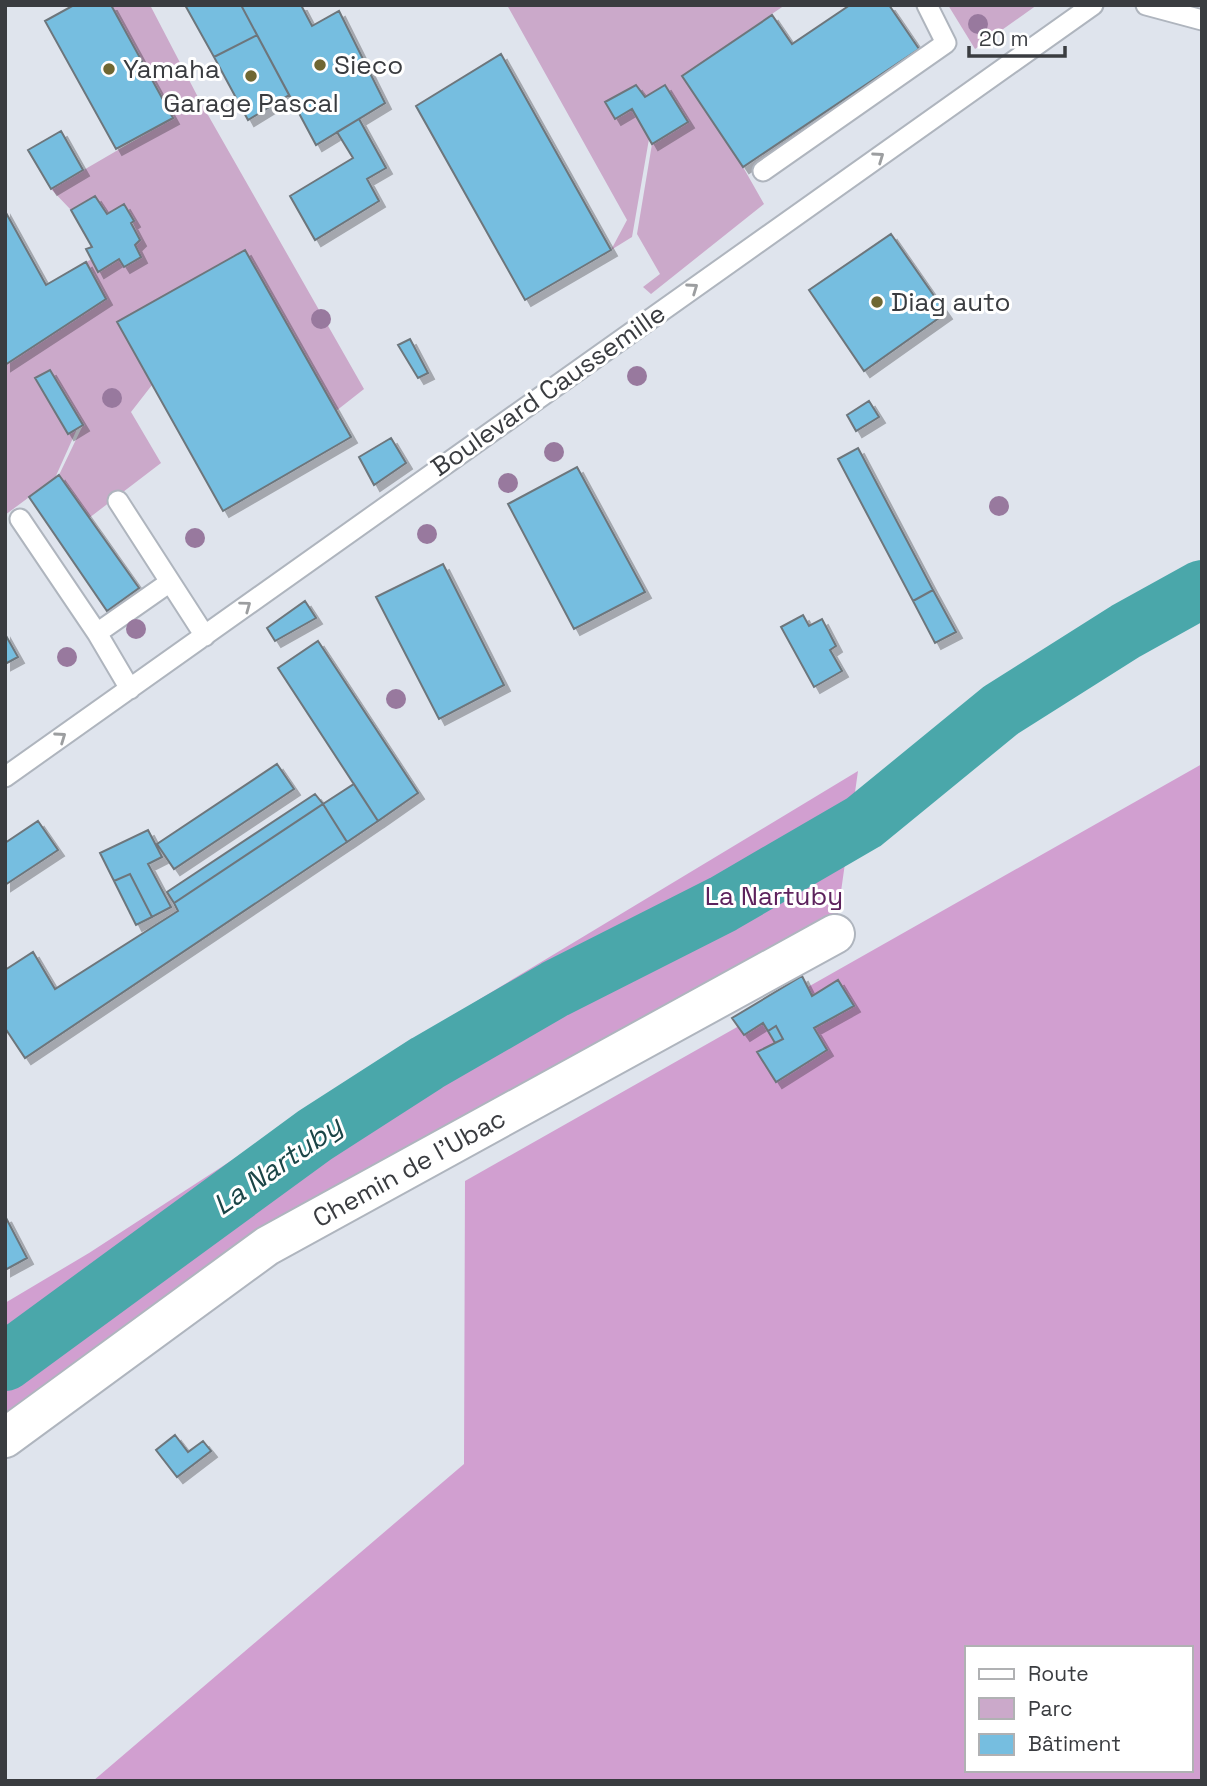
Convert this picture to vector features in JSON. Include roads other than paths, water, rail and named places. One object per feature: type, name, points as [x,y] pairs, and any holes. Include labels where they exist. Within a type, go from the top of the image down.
[{"type":"street","name":"Chemin de l'Ubac","points":[[5,1438],[267,1245],[835,934]]},
{"type":"lane","points":[[763,172],[946,43],[927,5]]},
{"type":"lane","name":"Boulevard Caussemille","points":[[5,777],[1093,5]]},
{"type":"lane","points":[[1146,5],[1202,20]]},
{"type":"lane","points":[[118,501],[205,636]]},
{"type":"lane","points":[[20,519],[97,633],[130,689]]},
{"type":"lane","points":[[97,633],[170,582]]},
{"type":"waterway","name":"La Nartuby","points":[[5,1362],[315,1135],[427,1063],[555,989],[723,904],[864,822],[1001,710],[1126,631],[1202,589]]},
{"type":"place","name":"Sieco","points":[[320,65]]},
{"type":"place","name":"Yamaha","points":[[109,69]]},
{"type":"place","name":"Garage Pascal","points":[[251,76]]},
{"type":"place","name":"Diag auto","points":[[877,302]]}]
